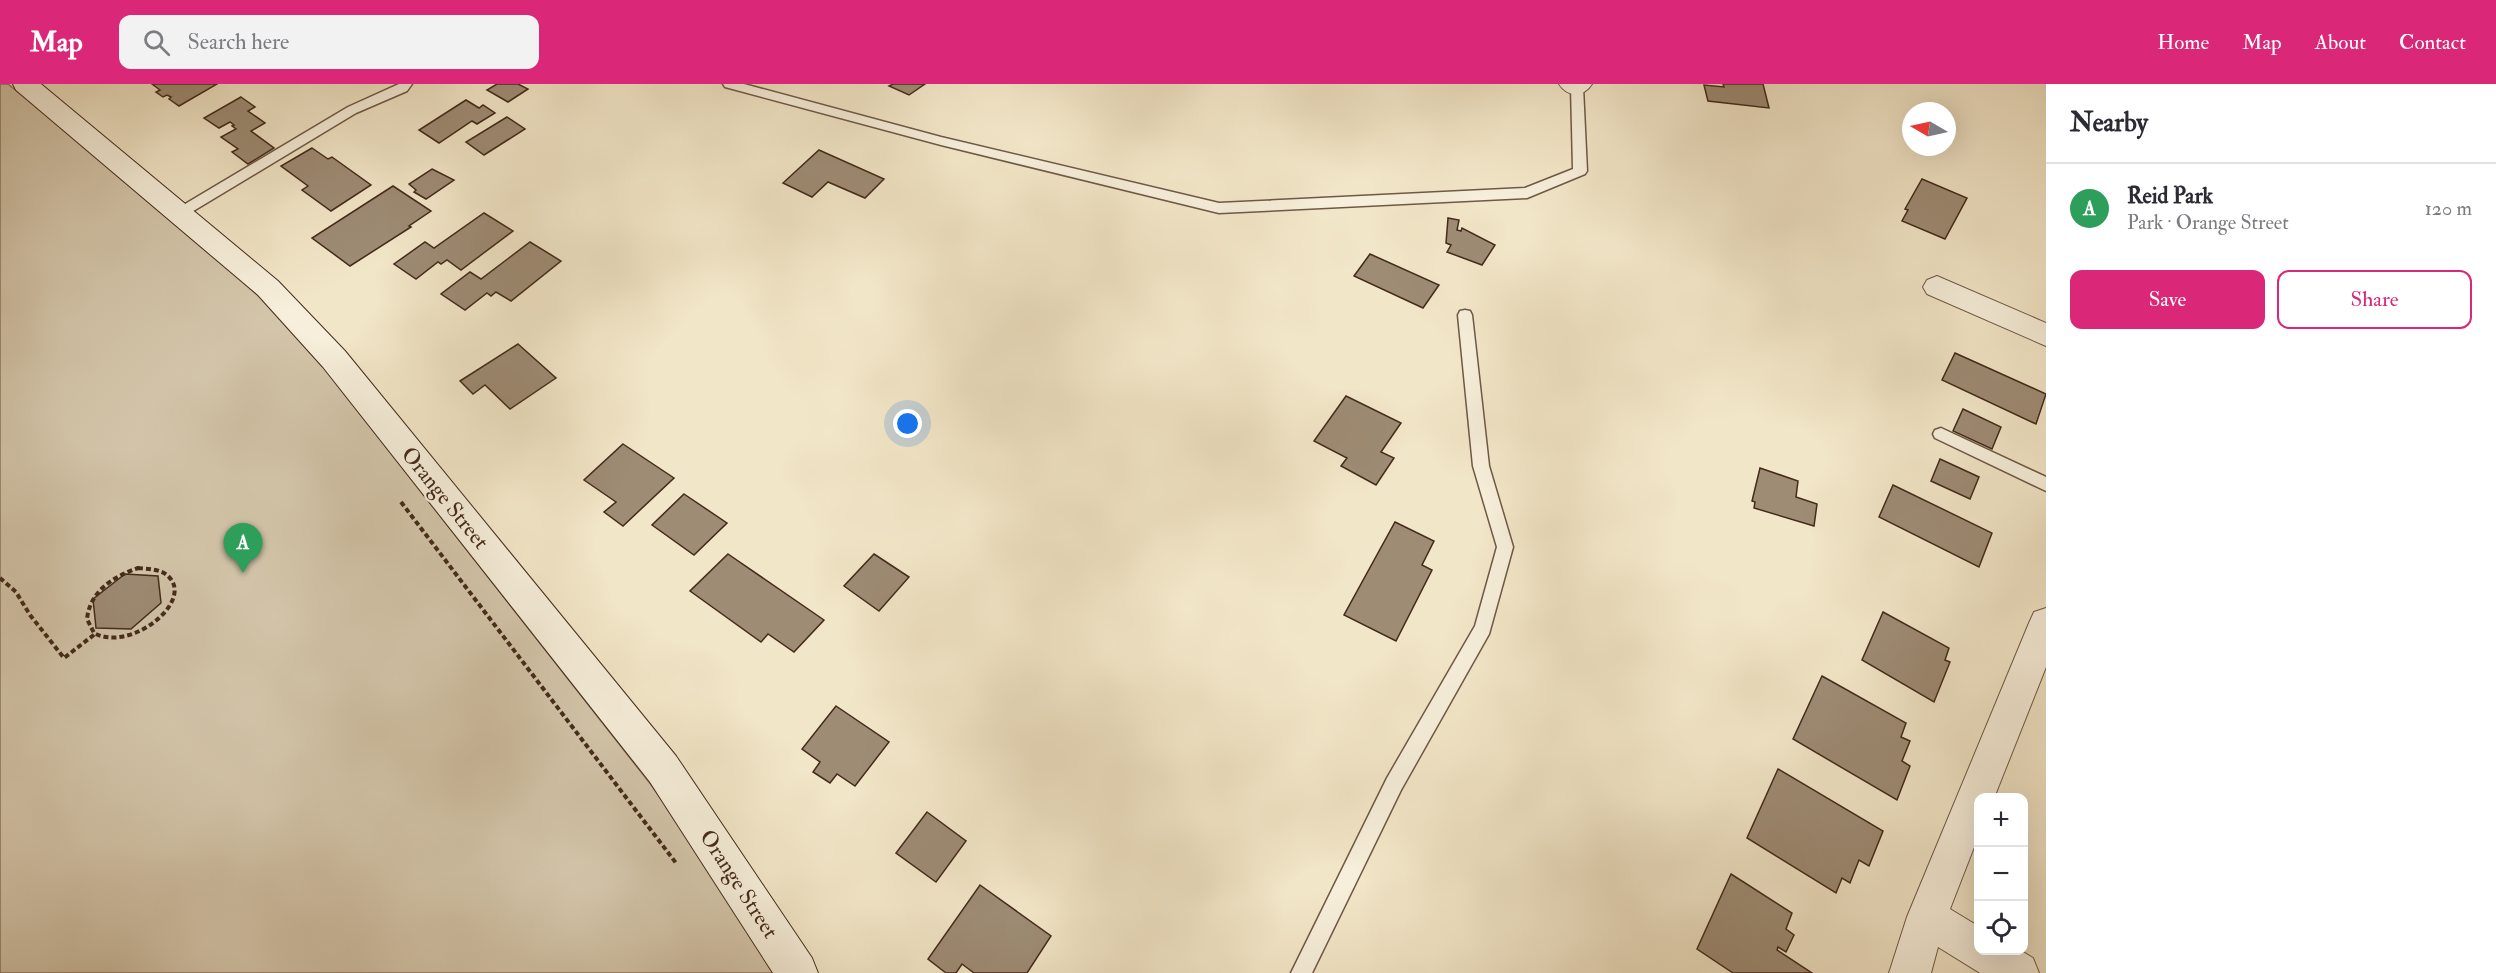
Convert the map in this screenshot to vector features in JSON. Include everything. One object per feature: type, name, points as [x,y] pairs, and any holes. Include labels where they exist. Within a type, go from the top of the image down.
[{"type":"street","name":"Orange Street","points":[[25,84],[268,288],[334,359],[663,769],[797,973]]},
{"type":"street","points":[[1937,287],[2046,335]]},
{"type":"street","points":[[1910,973],[1927,918],[2046,623]]},
{"type":"street","points":[[1927,918],[1974,946]]},
{"type":"street","points":[[1988,955],[2018,973]]},
{"type":"lane","points":[[180,213],[352,110],[403,88],[406,84]]},
{"type":"lane","points":[[729,84],[941,141],[1219,208],[1527,193],[1580,171],[1576,85]]},
{"type":"lane","points":[[1301,973],[1394,784],[1483,628],[1505,548],[1481,466],[1465,315]]},
{"type":"lane","points":[[1941,434],[2046,484]]},
{"type":"path","points":[[399,498],[683,872]]},
{"type":"path","points":[[138,568],[162,570],[171,577],[175,586],[174,597],[168,610],[158,621],[129,638],[114,640],[101,638],[95,634],[87,623],[87,612],[92,599],[111,580],[138,568]]},
{"type":"path","points":[[0,578],[16,591],[30,615],[64,658],[95,634]]},
{"type":"shaded area","points":[[0,84],[8,84],[147,197],[288,322],[652,786],[733,901],[774,973],[0,973]]},
{"type":"building","points":[[152,84],[217,84],[179,106],[169,99],[171,97],[167,95],[163,97],[156,92],[160,90]]},
{"type":"building","points":[[497,84],[518,84],[528,89],[508,102],[487,90]]},
{"type":"building","points":[[925,84],[909,95],[889,86]]},
{"type":"building","points":[[1723,84],[1763,84],[1769,108],[1708,101],[1704,85],[1724,87]]},
{"type":"building","points":[[241,97],[255,107],[248,111],[265,123],[251,131],[274,148],[248,164],[232,152],[238,149],[221,137],[236,129],[232,126],[234,125],[230,122],[219,128],[204,118]]},
{"type":"building","points":[[466,100],[479,108],[483,105],[495,113],[477,124],[472,121],[439,143],[419,130]]},
{"type":"building","points":[[507,117],[525,129],[484,155],[466,142]]},
{"type":"building","points":[[312,148],[328,159],[332,157],[371,185],[331,211],[302,190],[308,186],[281,166]]},
{"type":"building","points":[[819,150],[884,179],[865,198],[828,182],[812,197],[783,183]]},
{"type":"building","points":[[432,169],[454,180],[426,199],[414,192],[416,190],[409,184]]},
{"type":"building","points":[[1922,179],[1967,198],[1945,239],[1902,221],[1908,210],[1905,209]]},
{"type":"building","points":[[393,186],[431,211],[409,226],[411,227],[350,266],[312,238]]},
{"type":"building","points":[[484,213],[513,231],[461,270],[447,260],[441,264],[438,262],[416,279],[394,264],[425,242],[434,248]]},
{"type":"building","points":[[1448,218],[1459,220],[1457,230],[1461,231],[1462,228],[1495,245],[1482,265],[1447,252],[1451,245],[1446,243]]},
{"type":"building","points":[[530,242],[561,261],[511,301],[496,292],[491,296],[487,293],[465,310],[441,294],[470,272],[481,279]]},
{"type":"building","points":[[1370,254],[1439,285],[1423,308],[1354,276]]},
{"type":"building","points":[[518,344],[556,378],[510,409],[485,385],[473,394],[460,381]]},
{"type":"building","points":[[1955,353],[2046,394],[2036,424],[1942,380]]},
{"type":"building","points":[[1346,396],[1401,423],[1381,452],[1394,458],[1376,485],[1341,466],[1347,458],[1314,441]]},
{"type":"building","points":[[1963,409],[2001,427],[1992,449],[1953,431]]},
{"type":"building","points":[[623,444],[674,478],[623,526],[604,512],[616,502],[584,480]]},
{"type":"building","points":[[1940,459],[1979,477],[1970,499],[1931,481]]},
{"type":"building","points":[[1760,468],[1798,481],[1796,497],[1817,504],[1814,526],[1754,508],[1755,502],[1752,501]]},
{"type":"building","points":[[1893,485],[1992,533],[1979,567],[1879,517]]},
{"type":"building","points":[[684,494],[727,523],[694,555],[652,525]]},
{"type":"building","points":[[1395,522],[1434,541],[1422,565],[1432,570],[1396,641],[1344,615]]},
{"type":"building","points":[[728,554],[824,620],[794,652],[768,634],[761,642],[690,591]]},
{"type":"building","points":[[874,554],[909,577],[879,611],[844,586]]},
{"type":"building","points":[[125,574],[158,576],[161,603],[131,629],[96,628],[93,599]]},
{"type":"building","points":[[1883,612],[1949,648],[1945,660],[1950,662],[1934,702],[1862,660]]},
{"type":"building","points":[[1822,676],[1906,723],[1901,737],[1910,741],[1902,761],[1910,766],[1897,800],[1793,739]]},
{"type":"building","points":[[836,706],[889,742],[855,786],[837,774],[830,783],[813,772],[820,762],[802,749]]},
{"type":"building","points":[[1778,769],[1883,831],[1869,866],[1859,860],[1850,883],[1842,878],[1836,893],[1747,838]]},
{"type":"building","points":[[927,812],[966,841],[936,882],[896,853]]},
{"type":"building","points":[[1731,874],[1792,913],[1786,929],[1794,935],[1786,952],[1778,947],[1777,950],[1812,973],[1733,973],[1697,949]]},
{"type":"building","points":[[980,885],[1051,936],[1027,973],[974,973],[962,964],[956,973],[946,973],[928,959]]},
{"type":"place","name":"Reid Park","points":[[243,573]]}]
